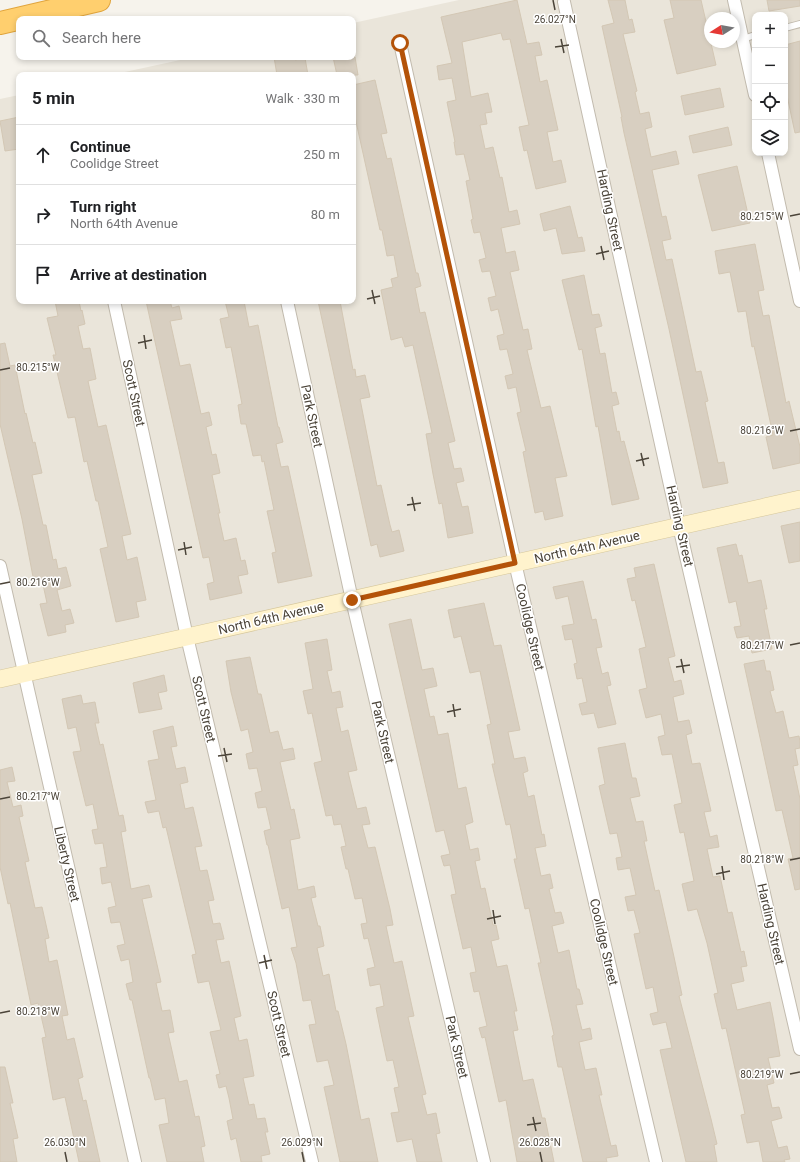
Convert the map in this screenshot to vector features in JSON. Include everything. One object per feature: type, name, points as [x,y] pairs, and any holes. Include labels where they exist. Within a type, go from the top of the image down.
[{"type":"highway","points":[[30,16],[99,0]]},
{"type":"highway","points":[[0,23],[16,19]]},
{"type":"street","points":[[734,0],[753,84]]},
{"type":"street","name":"Harding Street","points":[[564,2],[679,526],[800,1049]]},
{"type":"street","name":"Coolidge Street","points":[[400,43],[515,563],[656,1162]]},
{"type":"street","points":[[769,156],[800,301]]},
{"type":"street","name":"Scott Street","points":[[115,304],[187,637],[312,1162]]},
{"type":"street","name":"Park Street","points":[[288,304],[352,600],[484,1162]]},
{"type":"street","name":"North 64th Avenue","points":[[0,679],[800,499]]},
{"type":"street","name":"Liberty Street","points":[[0,566],[23,674],[135,1162]]},
{"type":"lane","points":[[788,27],[800,24]]},
{"type":"lane","points":[[743,38],[752,36]]},
{"type":"shaded area","points":[[459,0],[800,0],[800,1162],[0,1162],[0,99],[16,96],[16,304],[356,304],[356,72],[125,72],[180,60],[356,60],[356,22]]},
{"type":"building","points":[[517,0],[527,44],[539,42],[542,55],[535,56],[540,82],[547,80],[558,130],[547,132],[553,162],[561,160],[566,182],[536,189],[527,150],[524,151],[519,127],[529,125],[510,39],[503,40],[501,33],[462,42],[471,97],[488,93],[492,112],[485,113],[487,124],[480,125],[485,149],[493,147],[500,178],[502,177],[509,212],[517,210],[520,224],[501,228],[506,253],[515,251],[519,270],[510,272],[523,330],[528,329],[532,349],[527,350],[541,408],[550,406],[567,476],[555,478],[563,516],[545,520],[543,511],[535,513],[523,452],[526,451],[517,413],[521,412],[516,387],[508,389],[505,376],[513,374],[507,349],[500,350],[497,336],[504,334],[498,309],[491,311],[488,298],[496,296],[490,271],[482,272],[479,260],[486,258],[480,232],[474,233],[471,220],[473,219],[466,181],[470,180],[464,154],[456,155],[447,102],[456,100],[452,78],[439,80],[437,66],[452,63],[441,17]]},
{"type":"building","points":[[608,0],[625,0],[629,20],[632,19],[635,32],[623,34],[637,91],[635,92],[640,114],[649,112],[652,127],[645,129],[651,157],[676,151],[679,164],[652,170],[662,217],[666,216],[671,239],[662,241],[666,260],[672,259],[696,372],[701,371],[708,401],[705,402],[718,463],[724,462],[728,483],[703,488],[669,329],[624,133],[622,117],[602,26],[614,23]]},
{"type":"building","points":[[670,0],[701,0],[704,13],[704,48],[712,48],[716,65],[677,74],[664,20],[674,18]]},
{"type":"building","points":[[767,0],[800,0],[800,6],[769,11]]},
{"type":"building","points":[[800,41],[800,132],[795,133],[788,100],[788,44]]},
{"type":"building","points":[[274,60],[305,60],[307,72],[276,72]]},
{"type":"building","points":[[334,60],[356,60],[358,75],[356,75],[356,72],[336,72]]},
{"type":"building","points":[[375,80],[387,133],[381,134],[387,159],[391,158],[416,273],[418,273],[421,286],[415,288],[420,313],[425,312],[455,441],[448,443],[454,469],[461,468],[464,481],[456,483],[462,507],[468,506],[473,533],[448,538],[442,503],[439,504],[433,474],[426,434],[432,433],[413,345],[405,347],[402,337],[391,340],[381,290],[393,287],[391,279],[398,277],[394,255],[387,256],[356,122],[356,84]]},
{"type":"building","points":[[720,88],[724,107],[685,115],[681,96]]},
{"type":"building","points":[[16,118],[16,149],[5,151],[0,121]]},
{"type":"building","points":[[728,127],[732,145],[693,153],[689,136]]},
{"type":"building","points":[[737,166],[750,223],[712,231],[698,175]]},
{"type":"building","points":[[570,206],[578,238],[582,237],[585,251],[562,254],[556,228],[544,231],[540,214]]},
{"type":"building","points":[[755,244],[764,290],[758,291],[763,316],[769,315],[786,403],[789,401],[800,447],[800,463],[773,469],[766,437],[773,435],[754,346],[752,347],[746,311],[738,312],[730,272],[719,274],[715,251]]},
{"type":"building","points":[[584,275],[592,315],[599,314],[602,326],[595,328],[600,354],[605,353],[612,393],[616,392],[619,404],[612,406],[617,432],[619,431],[621,442],[624,441],[639,499],[612,505],[582,349],[579,350],[562,280]]},
{"type":"building","points":[[56,304],[80,304],[81,311],[82,310],[85,324],[78,326],[83,349],[90,348],[96,379],[88,381],[98,427],[106,425],[131,534],[122,536],[127,560],[137,557],[146,600],[136,602],[139,617],[116,622],[100,549],[108,547],[98,501],[96,501],[87,461],[84,462],[75,417],[68,418],[53,355],[56,355],[47,318],[58,316]]},
{"type":"building","points":[[147,304],[171,304],[172,308],[179,306],[182,319],[170,321],[180,366],[190,364],[201,414],[209,412],[212,425],[206,427],[212,455],[216,454],[220,473],[212,475],[224,541],[236,538],[241,561],[245,560],[248,574],[238,576],[242,593],[210,600],[207,584],[214,582],[209,557],[203,558]]},
{"type":"building","points":[[226,304],[245,304],[249,327],[258,325],[278,427],[283,442],[276,444],[281,467],[288,466],[312,576],[278,583],[272,553],[276,552],[267,511],[274,510],[264,461],[262,462],[261,455],[253,456],[246,424],[241,424],[238,405],[242,404],[231,347],[226,348],[220,319],[229,317]]},
{"type":"building","points":[[319,304],[341,304],[353,370],[355,369],[356,377],[365,375],[370,397],[360,399],[377,486],[381,485],[392,532],[399,530],[404,551],[380,557],[377,544],[371,546]]},
{"type":"building","points":[[5,343],[10,366],[15,365],[25,414],[26,413],[33,443],[35,442],[42,473],[32,475],[43,525],[46,525],[53,560],[56,559],[58,569],[66,567],[71,586],[57,590],[62,611],[70,609],[74,623],[65,625],[66,632],[48,636],[40,604],[47,603],[42,580],[34,582],[22,519],[0,424],[0,344]]},
{"type":"building","points":[[800,522],[800,561],[789,563],[781,526]]},
{"type":"building","points":[[736,544],[739,556],[742,555],[748,583],[761,580],[767,609],[764,609],[772,649],[752,653],[749,636],[737,638],[734,627],[741,626],[736,601],[729,603],[717,548]]},
{"type":"building","points":[[654,564],[675,656],[668,658],[674,682],[681,680],[684,694],[673,697],[678,722],[689,720],[692,733],[686,735],[692,764],[700,763],[711,811],[704,812],[710,837],[717,835],[719,847],[707,849],[713,877],[720,876],[728,913],[732,912],[741,952],[744,951],[747,966],[741,967],[744,981],[731,984],[737,1010],[770,1002],[780,1056],[768,1058],[774,1083],[767,1085],[772,1108],[779,1107],[782,1118],[771,1121],[778,1148],[787,1146],[790,1159],[784,1160],[785,1162],[763,1162],[759,1141],[747,1143],[741,1115],[745,1114],[726,1028],[722,1029],[714,994],[718,993],[707,943],[697,909],[688,911],[682,884],[694,881],[684,832],[680,833],[674,805],[682,803],[672,754],[662,755],[658,737],[665,735],[661,714],[646,718],[639,690],[647,688],[639,649],[646,647],[635,600],[632,601],[627,579],[636,577],[634,568]]},
{"type":"building","points":[[583,581],[592,620],[596,619],[602,647],[596,648],[602,674],[608,672],[611,685],[607,686],[616,724],[598,728],[594,713],[582,715],[579,704],[587,702],[582,678],[577,679],[574,664],[577,663],[572,639],[565,640],[562,626],[574,624],[568,596],[556,599],[553,587]]},
{"type":"building","points":[[484,603],[494,646],[501,645],[520,730],[508,732],[514,759],[525,757],[528,771],[523,773],[528,797],[534,795],[542,835],[544,834],[546,846],[535,848],[541,876],[550,874],[553,888],[549,889],[555,913],[561,912],[564,923],[552,926],[558,953],[569,950],[577,989],[579,989],[583,1004],[576,1005],[582,1030],[590,1028],[592,1039],[579,1042],[585,1070],[596,1068],[602,1095],[599,1095],[611,1146],[616,1145],[618,1156],[606,1158],[607,1162],[583,1162],[562,1067],[558,1067],[552,1036],[554,1035],[538,963],[541,963],[529,908],[525,909],[514,859],[517,859],[510,824],[506,825],[492,764],[495,764],[487,725],[491,724],[480,671],[470,673],[461,636],[454,638],[448,610]]},
{"type":"building","points":[[411,619],[422,670],[433,668],[437,686],[424,689],[430,717],[434,716],[438,735],[448,733],[458,789],[466,787],[473,822],[465,825],[470,850],[478,848],[480,860],[475,861],[481,889],[485,888],[493,925],[496,925],[499,939],[491,941],[497,967],[507,965],[517,1011],[514,1011],[518,1030],[513,1031],[523,1081],[533,1079],[542,1118],[545,1118],[554,1162],[517,1162],[506,1100],[499,1102],[485,1037],[482,1038],[479,1028],[487,1026],[479,991],[474,992],[470,973],[476,972],[471,947],[463,949],[451,895],[456,894],[450,865],[444,866],[441,856],[450,854],[444,830],[436,832],[389,624]]},
{"type":"building","points":[[327,639],[332,670],[327,671],[332,693],[340,691],[343,707],[336,708],[341,732],[348,730],[357,770],[348,772],[357,809],[366,807],[370,824],[362,825],[368,848],[375,847],[390,909],[393,925],[386,926],[394,963],[402,961],[414,1016],[408,1017],[426,1094],[422,1095],[427,1115],[436,1113],[440,1133],[436,1134],[442,1162],[417,1162],[412,1139],[397,1142],[391,1113],[399,1112],[394,1088],[399,1087],[393,1060],[387,1061],[376,1008],[384,1006],[380,984],[370,986],[367,969],[375,967],[368,938],[364,939],[361,924],[367,923],[362,898],[355,899],[348,869],[346,869],[341,847],[346,846],[341,824],[334,825],[332,815],[326,816],[314,763],[322,761],[312,713],[308,714],[303,691],[313,689],[305,643]]},
{"type":"building","points":[[250,657],[258,694],[261,694],[270,733],[278,731],[283,750],[293,748],[295,759],[280,762],[291,810],[294,809],[300,838],[290,840],[298,890],[314,886],[316,897],[311,898],[318,926],[320,926],[324,946],[317,948],[323,976],[329,974],[336,1011],[338,1011],[346,1044],[361,1120],[369,1118],[378,1162],[340,1162],[324,1087],[334,1085],[328,1060],[317,1062],[309,1025],[316,1024],[311,1000],[303,1001],[296,963],[291,948],[297,947],[289,907],[282,909],[264,831],[271,829],[266,807],[258,808],[255,793],[262,791],[257,768],[249,769],[246,754],[253,752],[248,729],[241,731],[231,692],[226,661]]},
{"type":"building","points":[[764,660],[766,671],[770,671],[774,690],[770,691],[776,713],[783,711],[789,738],[799,736],[800,742],[800,748],[795,749],[798,765],[793,766],[800,799],[800,889],[795,890],[788,859],[793,858],[782,810],[776,811],[744,664]]},
{"type":"building","points":[[164,675],[167,691],[158,693],[162,709],[139,713],[133,683]]},
{"type":"building","points":[[81,695],[83,704],[95,702],[99,723],[95,723],[100,745],[103,744],[119,816],[123,815],[126,831],[121,832],[131,889],[149,885],[152,897],[142,899],[161,982],[156,983],[162,1011],[170,1010],[174,1032],[168,1033],[179,1082],[187,1080],[195,1117],[199,1116],[205,1146],[201,1147],[204,1162],[167,1162],[159,1125],[169,1123],[165,1098],[155,1100],[149,1078],[132,1000],[130,1000],[126,984],[133,982],[129,959],[121,961],[117,946],[125,944],[120,922],[111,923],[108,908],[116,906],[111,882],[102,884],[100,868],[107,867],[103,843],[95,844],[92,830],[98,829],[93,804],[86,806],[73,752],[81,751],[76,727],[68,729],[62,699]]},
{"type":"building","points":[[173,726],[177,746],[171,747],[176,769],[185,767],[188,782],[180,784],[185,809],[193,807],[202,846],[195,847],[200,871],[207,870],[214,900],[208,901],[213,924],[220,923],[224,939],[216,940],[221,963],[229,961],[241,1016],[234,1018],[239,1041],[247,1039],[254,1076],[243,1078],[249,1105],[254,1104],[257,1119],[265,1118],[268,1132],[265,1132],[270,1154],[261,1156],[262,1162],[241,1162],[236,1138],[231,1140],[227,1121],[233,1119],[229,1098],[226,1086],[219,1088],[216,1075],[220,1074],[210,1032],[221,1030],[209,981],[198,983],[192,955],[196,954],[166,827],[163,828],[159,811],[148,813],[145,802],[156,800],[148,761],[159,759],[153,731]]},
{"type":"building","points":[[625,743],[632,778],[636,778],[640,796],[630,798],[636,822],[643,821],[647,841],[644,841],[655,891],[659,890],[682,995],[679,996],[717,1144],[714,1145],[717,1162],[686,1162],[660,1050],[672,1048],[666,1022],[653,1025],[650,1014],[658,1012],[653,987],[646,989],[634,934],[640,933],[634,910],[628,911],[625,897],[636,895],[630,868],[618,870],[616,858],[622,857],[617,833],[610,834],[599,786],[605,784],[598,748]]},
{"type":"building","points":[[12,767],[15,781],[7,782],[13,807],[21,805],[23,816],[19,817],[29,861],[25,862],[35,908],[42,907],[49,938],[45,939],[49,962],[57,960],[68,1015],[62,1016],[67,1040],[74,1038],[83,1077],[78,1079],[83,1101],[86,1100],[100,1162],[79,1162],[65,1097],[53,1100],[42,1038],[46,1037],[38,1003],[31,1005],[10,903],[8,904],[0,867],[0,770]]},
{"type":"building","points":[[0,1067],[5,1067],[13,1103],[10,1103],[18,1138],[13,1139],[17,1162],[0,1162]]},
{"type":"route","points":[[352,600],[515,563],[400,43]]}]
